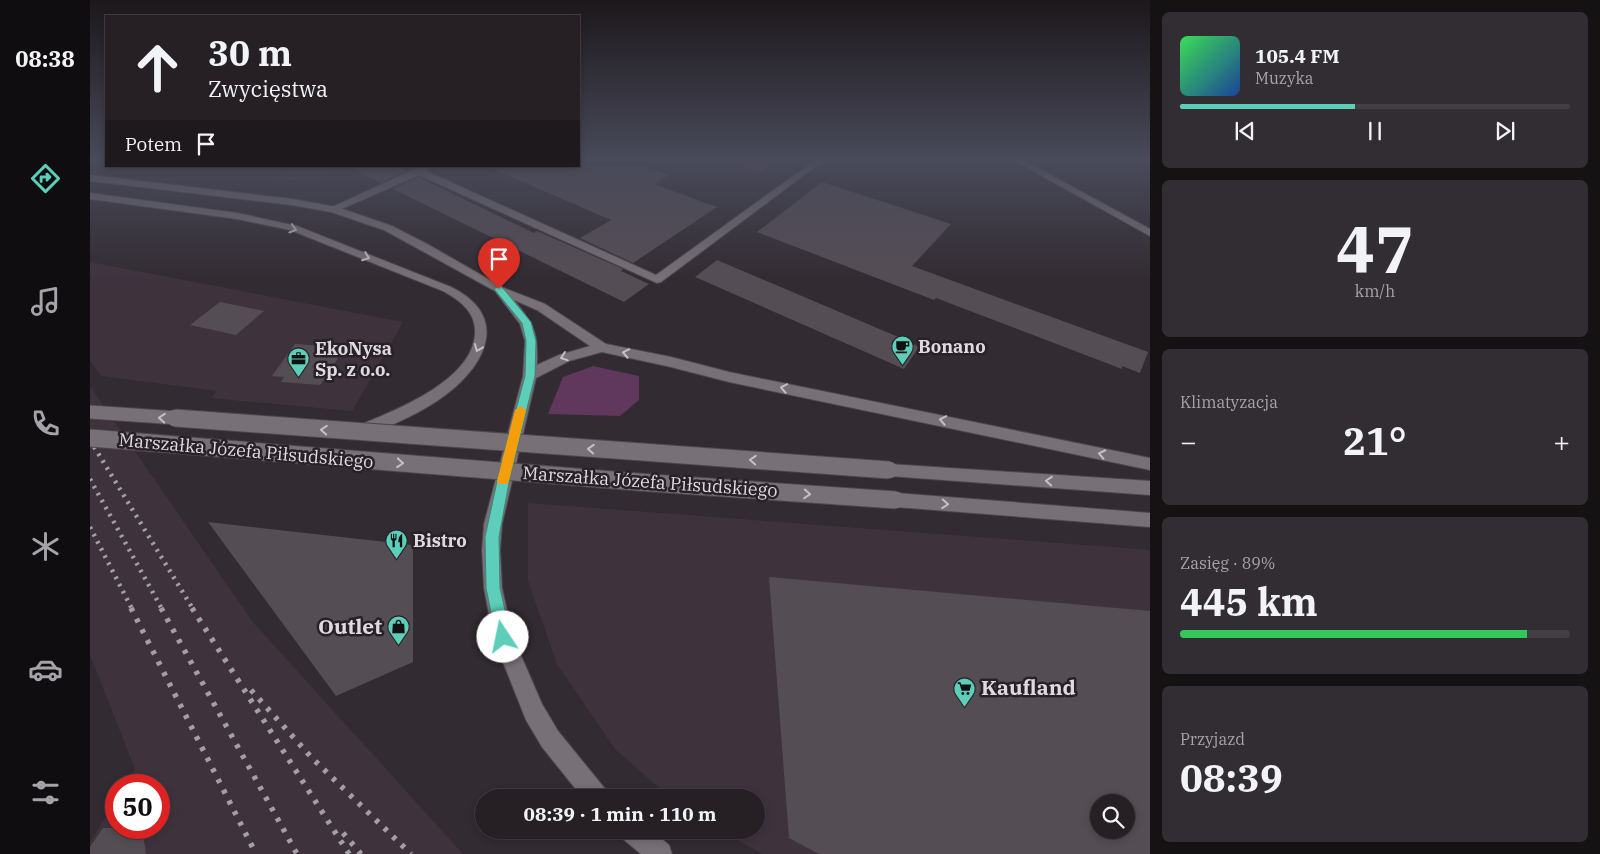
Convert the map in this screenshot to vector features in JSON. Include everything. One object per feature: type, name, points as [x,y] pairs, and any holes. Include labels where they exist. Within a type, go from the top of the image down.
[{"type":"main road","points":[[126,201],[237,216],[293,228],[458,294],[475,310],[482,332],[480,344],[458,378],[426,402],[356,432]]},
{"type":"main road","points":[[282,201],[333,209],[388,228],[499,289],[541,307],[602,348],[671,362],[729,377],[1150,464]]},
{"type":"main road","points":[[333,209],[351,201]]},
{"type":"main road","points":[[483,201],[657,280],[764,201]]},
{"type":"main road","points":[[1092,201],[1150,233]]},
{"type":"main road","name":"Marszałka Józefa Piłsudskiego","points":[[499,289],[526,322],[531,341],[530,376],[493,524],[491,550],[493,588],[503,637],[534,712],[550,739],[591,789]]},
{"type":"main road","points":[[530,376],[564,357],[602,348]]},
{"type":"main road","name":"Marszałka Józefa Piłsudskiego","points":[[90,412],[1150,488]]},
{"type":"main road","name":"Marszałka Józefa Piłsudskiego","points":[[90,438],[638,482],[1150,520]]},
{"type":"main road","points":[[642,839],[660,854]]},
{"type":"shaded area","points":[[90,262],[403,322],[352,411],[211,398],[217,391],[102,376],[90,361]]},
{"type":"shaded area","points":[[593,366],[639,376],[639,400],[620,416],[548,414],[563,377]]},
{"type":"shaded area","points":[[90,386],[252,621],[463,854],[90,854],[90,842],[105,818],[105,839],[170,839],[170,774],[132,774],[135,769],[90,655]]},
{"type":"shaded area","points":[[528,503],[1150,550],[1150,854],[763,854],[735,839],[765,839],[765,789],[661,789],[615,749],[557,664],[528,581]]},
{"type":"building","points":[[417,201],[467,201],[534,233],[537,231],[623,269],[621,271],[649,284],[624,302]]},
{"type":"building","points":[[567,201],[700,201],[717,207],[633,263],[580,238],[611,220]]},
{"type":"building","points":[[797,201],[880,201],[951,224],[912,266],[1148,352],[1140,373],[1122,366],[1122,369],[757,232]]},
{"type":"building","points":[[717,260],[919,347],[904,369],[695,277]]},
{"type":"building","points":[[220,302],[264,311],[236,335],[190,325]]},
{"type":"building","points":[[295,344],[338,347],[334,354],[340,355],[320,385],[281,382],[284,377],[272,376]]},
{"type":"building","points":[[208,522],[413,545],[413,662],[336,696]]},
{"type":"building","name":"Kaufland","points":[[769,577],[1150,611],[1150,854],[819,854],[789,838]]},
{"type":"building","points":[[103,828],[105,828],[105,839],[144,839],[146,854],[90,854],[90,847]]},
{"type":"railway","points":[[90,440],[193,609]]},
{"type":"railway","points":[[90,479],[162,609]]},
{"type":"railway","points":[[90,527],[132,609]]},
{"type":"railway","points":[[131,608],[256,854]]},
{"type":"railway","points":[[161,608],[297,854]]},
{"type":"railway","points":[[192,608],[349,854]]},
{"type":"railway","points":[[251,690],[312,758],[411,854]]},
{"type":"railway","points":[[343,833],[361,854]]},
{"type":"slow traffic","points":[[503,481],[521,410]]},
{"type":"place","name":"Bonano","points":[[902,366]]},
{"type":"place","name":"EkoNysa Sp. z o.o.","points":[[299,378]]},
{"type":"place","name":"Bistro","points":[[397,560]]},
{"type":"place","name":"Outlet","points":[[398,646]]},
{"type":"place","name":"Kaufland","points":[[965,707]]},
{"type":"route","points":[[499,289],[526,322],[531,341],[530,376],[514,433],[493,524],[491,550],[493,588],[503,637]]}]
